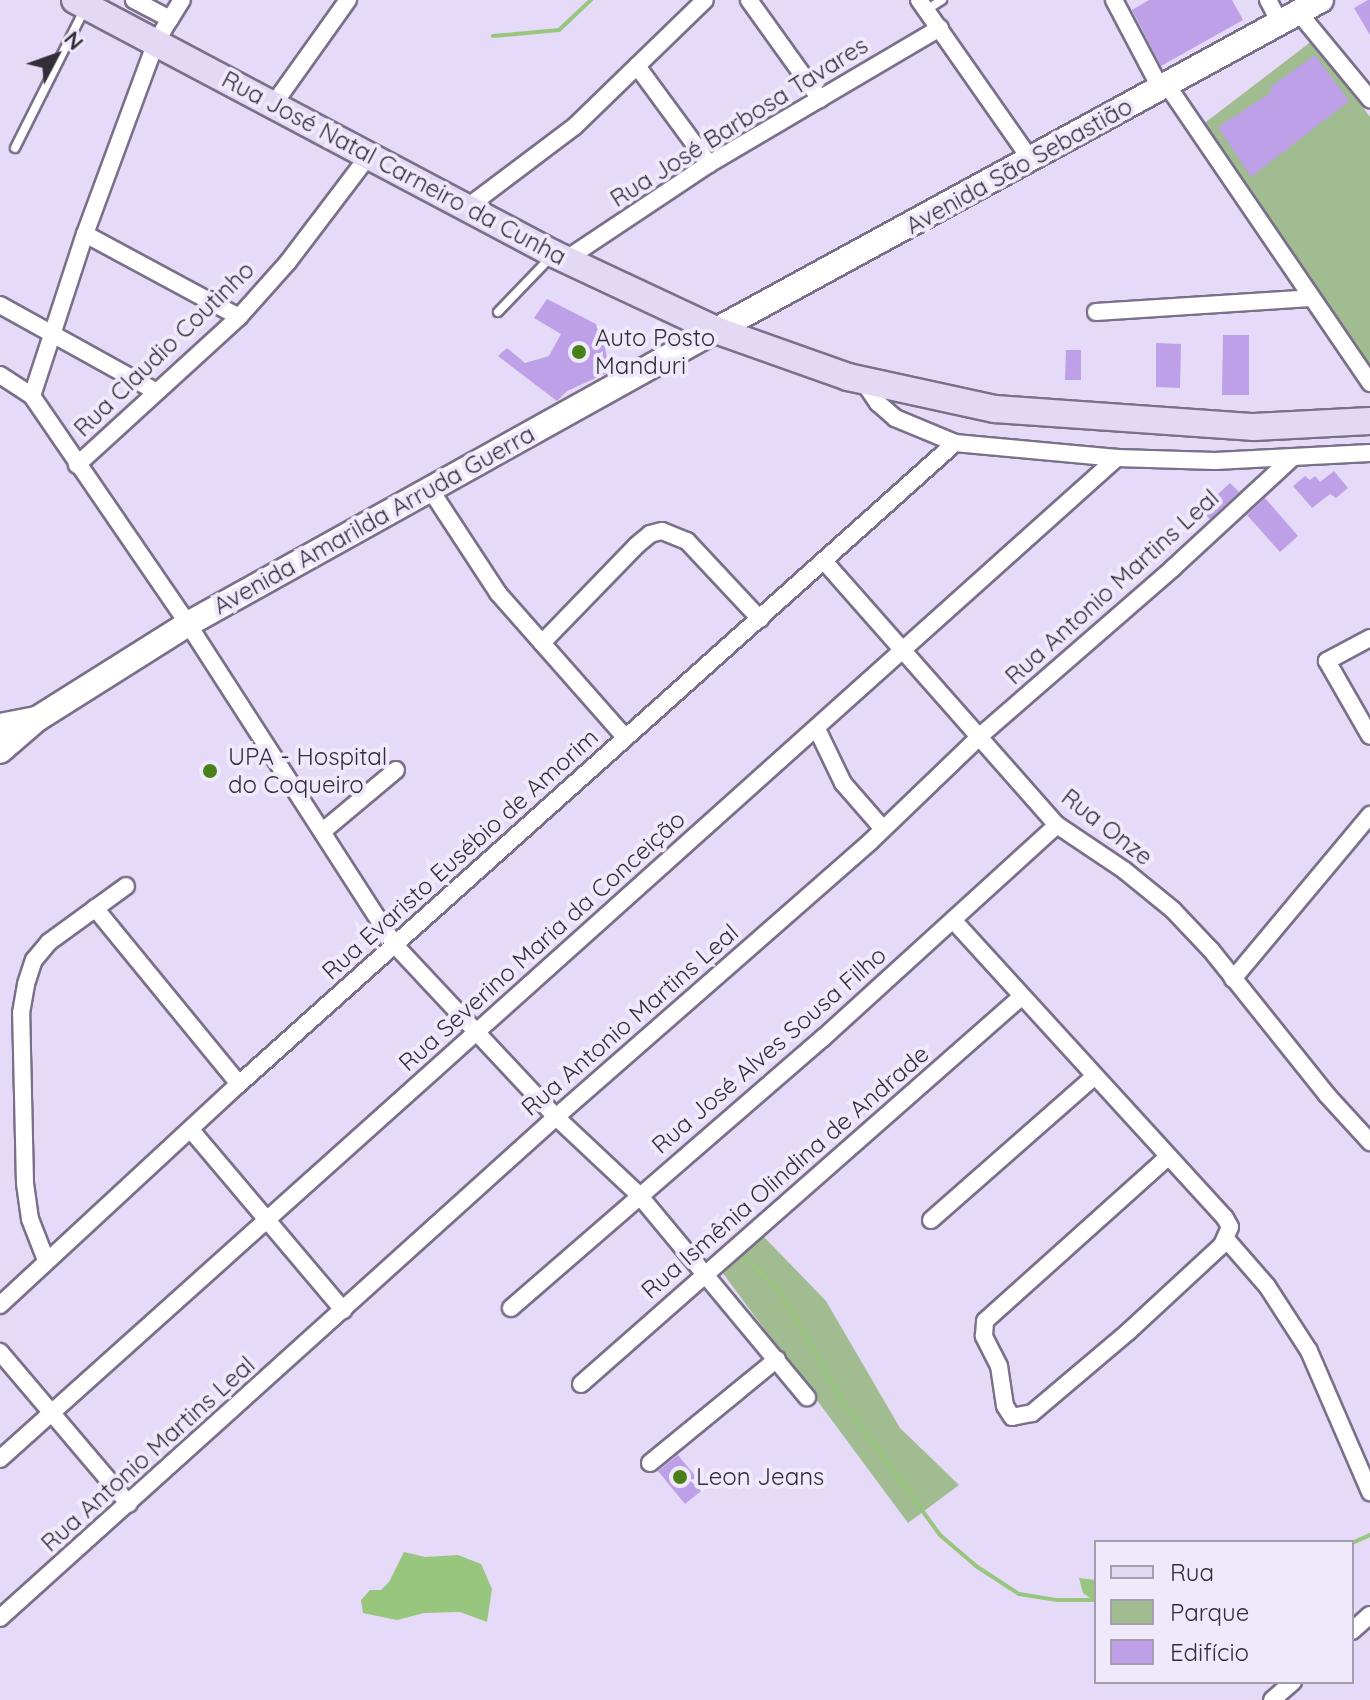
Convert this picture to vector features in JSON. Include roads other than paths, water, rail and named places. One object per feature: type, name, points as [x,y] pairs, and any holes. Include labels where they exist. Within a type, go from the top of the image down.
[{"type":"main road","name":"Avenida São Sebastião","points":[[716,330],[1321,0]]},
{"type":"main road","name":"Rua José Natal Carneiro da Cunha","points":[[81,3],[469,206],[560,257],[716,330],[863,381],[995,409],[1142,421],[1254,427],[1370,421]]},
{"type":"main road","name":"Avenida Amarilda Arruda Guerra","points":[[37,719],[188,624],[716,330]]},
{"type":"main road","points":[[0,726],[37,719]]},
{"type":"main road","points":[[0,751],[37,719]]},
{"type":"street","points":[[134,0],[170,19]]},
{"type":"street","points":[[32,396],[85,234],[156,42],[182,0]]},
{"type":"street","points":[[273,105],[348,0]]},
{"type":"street","points":[[469,206],[556,142],[705,0]]},
{"type":"street","points":[[749,0],[820,99]]},
{"type":"street","points":[[1114,0],[1164,87],[1370,383]]},
{"type":"street","points":[[1268,0],[1370,99]]},
{"type":"street","points":[[923,5],[1031,160]]},
{"type":"street","name":"Rua José Barbosa Tavares","points":[[560,257],[709,164],[940,28]]},
{"type":"street","points":[[637,66],[709,164]]},
{"type":"street","name":"Rua Claudio Coutinho","points":[[77,465],[239,317],[288,262],[370,154]]},
{"type":"street","points":[[85,234],[239,317]]},
{"type":"street","points":[[1096,312],[1311,298]]},
{"type":"street","points":[[0,305],[157,392]]},
{"type":"street","points":[[0,375],[32,396],[188,624],[394,944],[556,1117],[639,1195],[707,1273],[807,1397]]},
{"type":"street","points":[[863,381],[878,403],[895,418],[955,443],[1117,458],[1215,461],[1370,453]]},
{"type":"street","name":"Rua Evaristo Eusébio de Amorim","points":[[0,1305],[394,944],[955,443]]},
{"type":"street","name":"Rua Severino Maria da Conceição","points":[[0,1459],[1117,458]]},
{"type":"street","name":"Rua Antonio Martins Leal","points":[[0,1618],[556,1117],[883,829],[980,736],[1292,458]]},
{"type":"street","points":[[430,489],[480,569],[626,738]]},
{"type":"street","points":[[542,643],[637,545],[650,534],[662,531],[687,541],[760,619]]},
{"type":"street","name":"Rua Onze","points":[[824,561],[1057,825],[1124,870],[1173,910],[1370,1142]]},
{"type":"street","points":[[1370,638],[1327,661],[1370,736]]},
{"type":"street","points":[[817,729],[843,783],[883,829]]},
{"type":"street","points":[[323,831],[396,770]]},
{"type":"street","points":[[1233,979],[1370,815]]},
{"type":"street","name":"Rua José Alves Sousa Filho","points":[[511,1308],[732,1118],[1057,825]]},
{"type":"street","points":[[46,1260],[30,1219],[25,1183],[21,1013],[34,960],[49,942],[126,886]]},
{"type":"street","points":[[95,908],[239,1084]]},
{"type":"street","points":[[953,920],[1168,1157],[1267,1286],[1309,1351],[1370,1492]]},
{"type":"street","name":"Rua Ismênia Olindina de Andrade","points":[[581,1384],[1021,997]]},
{"type":"street","points":[[931,1220],[1094,1077]]},
{"type":"street","points":[[191,1130],[343,1310]]},
{"type":"street","points":[[1168,1157],[992,1313],[983,1328],[984,1336],[999,1366],[1005,1406],[1012,1417],[1032,1413],[1137,1324],[1228,1233]]},
{"type":"street","points":[[0,1352],[129,1504]]},
{"type":"street","points":[[650,1463],[777,1359]]},
{"type":"street","points":[[1354,1629],[1370,1615]]},
{"type":"street","points":[[1272,1700],[1291,1684]]},
{"type":"lane","points":[[923,5],[942,0]]},
{"type":"lane","points":[[15,148],[81,3]]},
{"type":"lane","points":[[498,312],[560,257]]},
{"type":"waterway","points":[[493,36],[559,30],[591,0]]},
{"type":"waterway","points":[[741,1255],[779,1289],[839,1396],[940,1535],[976,1566],[1019,1594],[1058,1600],[1094,1600]]},
{"type":"waterway","points":[[1354,1542],[1370,1535]]},
{"type":"place","name":"Auto Posto Manduri","points":[[579,352]]},
{"type":"place","name":"UPA - Hospital do Coqueiro","points":[[210,771]]},
{"type":"place","name":"Leon Jeans","points":[[680,1477]]}]
